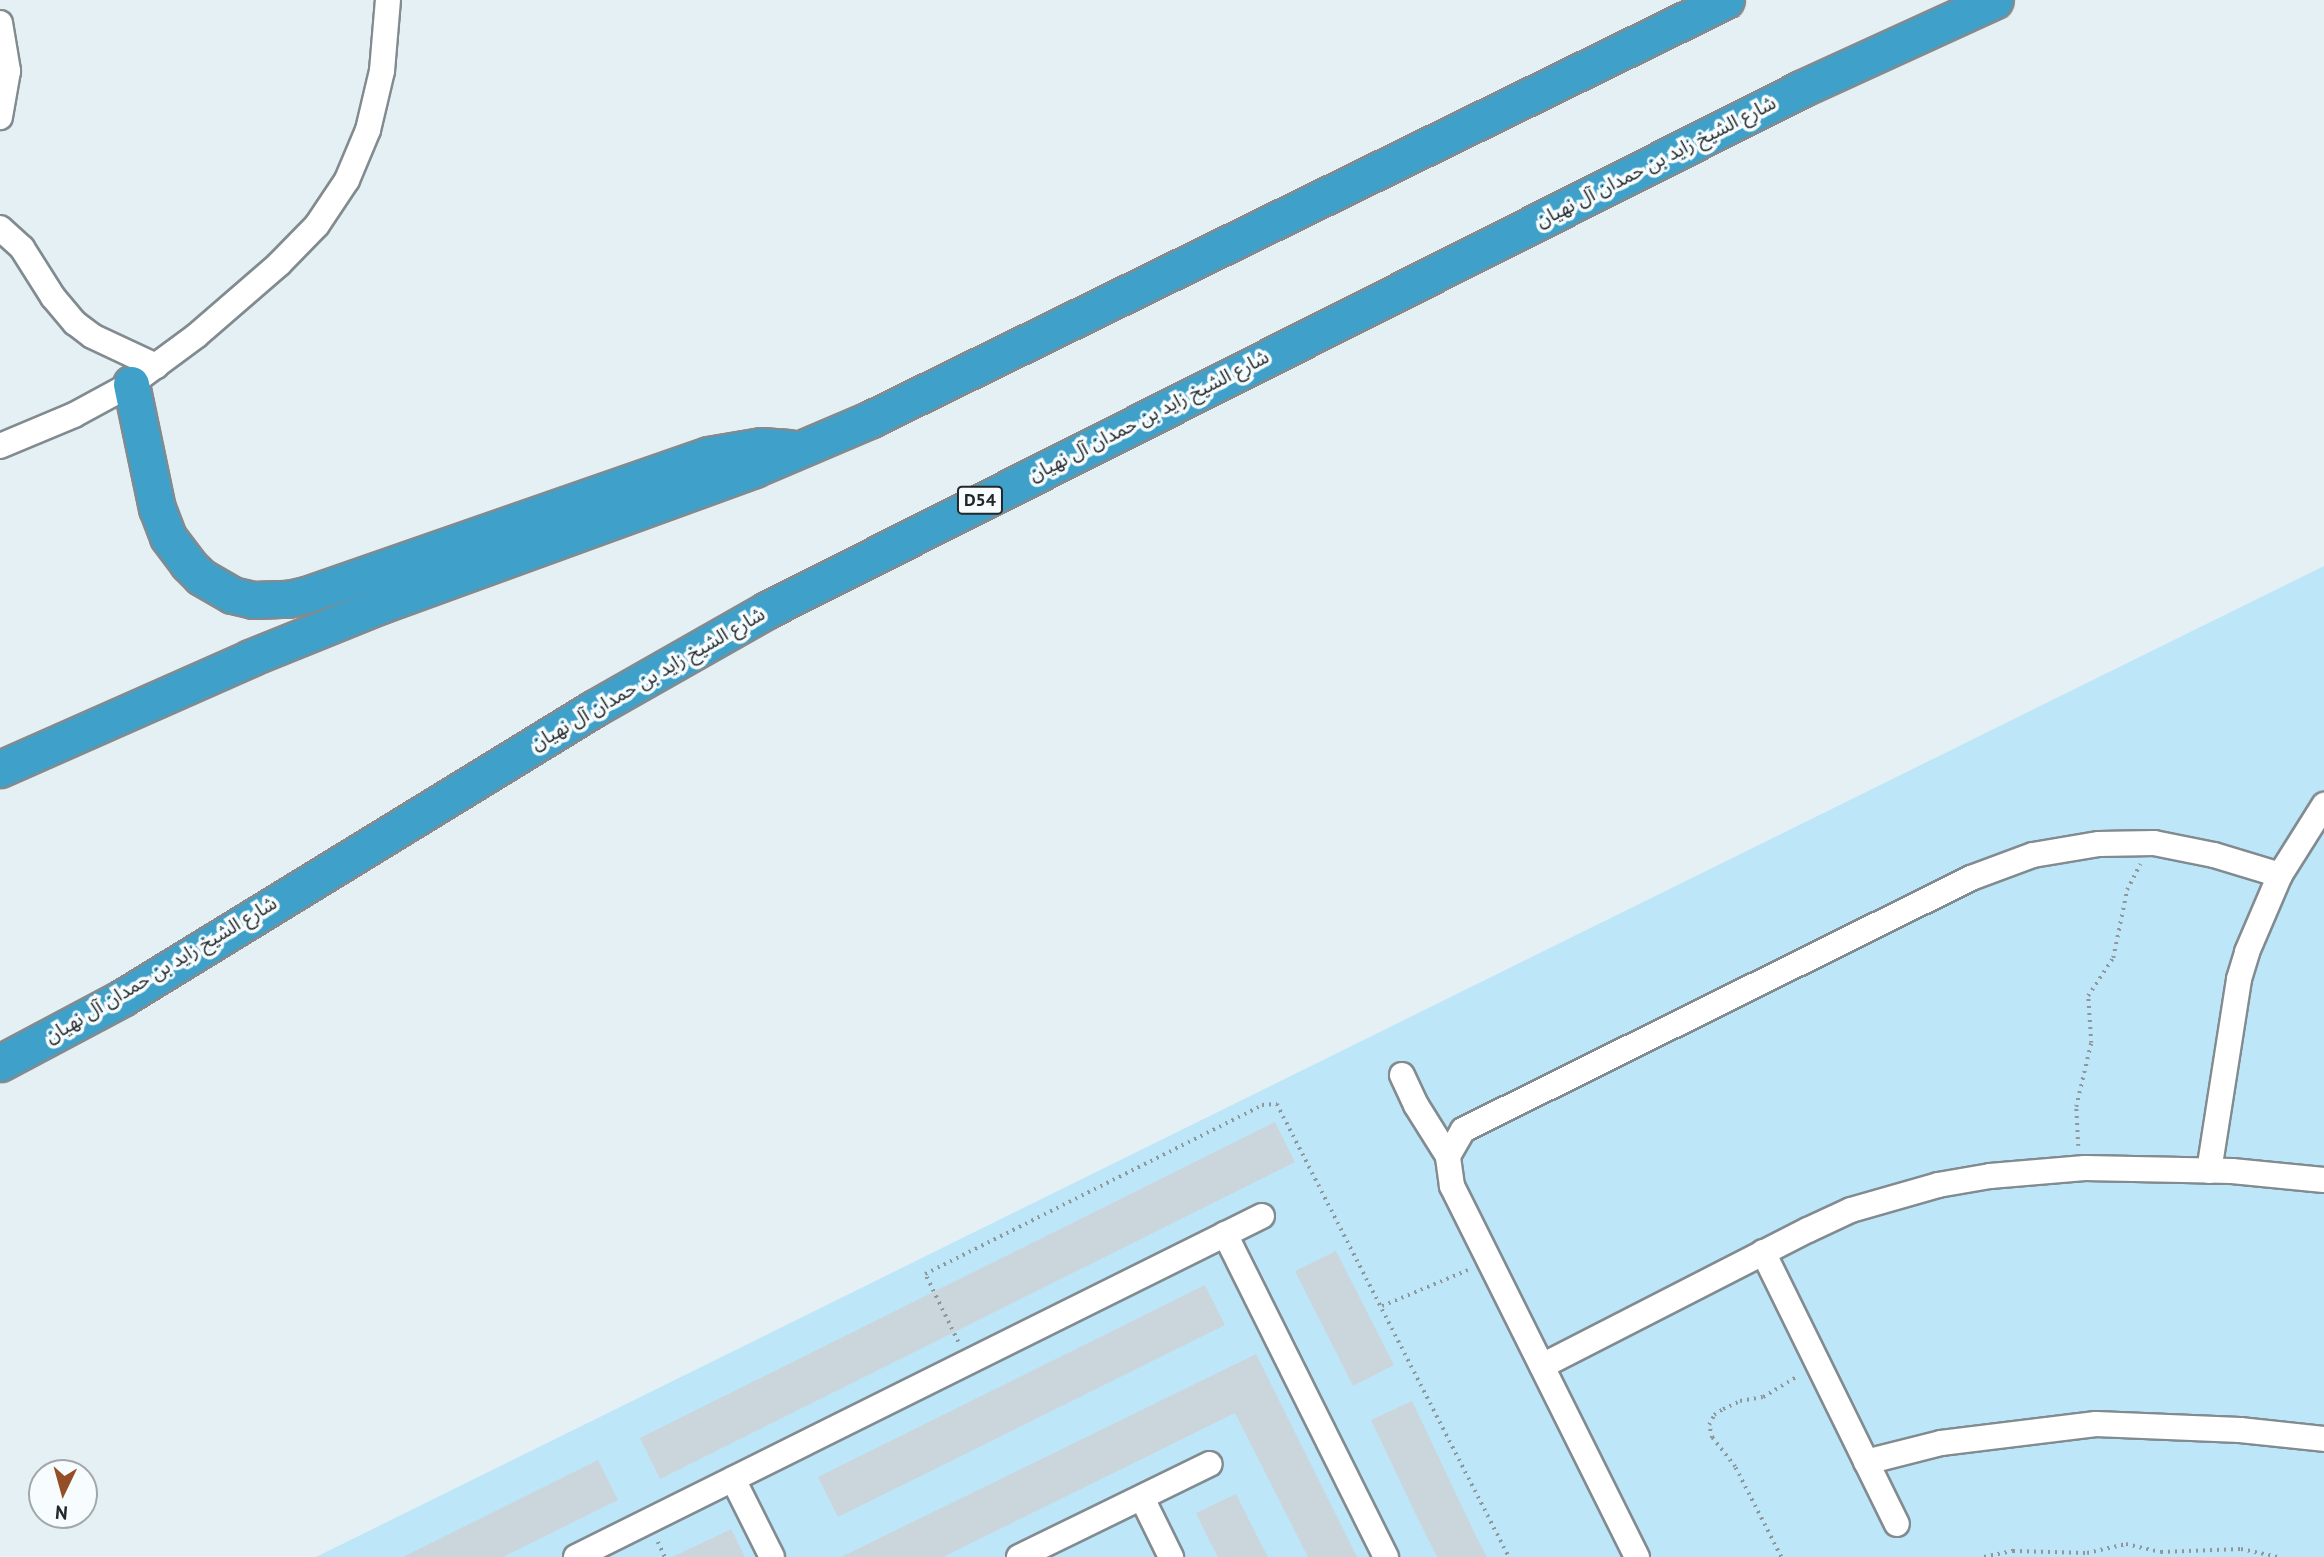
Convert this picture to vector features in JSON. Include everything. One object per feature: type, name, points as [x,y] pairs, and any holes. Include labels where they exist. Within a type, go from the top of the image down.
[{"type":"highway","points":[[0,769],[250,658],[381,605],[646,509],[799,450],[987,364],[1727,0]]},
{"type":"highway","name":"شارع الشيخ زايد بن حمدان آل نهيان","points":[[0,1063],[122,998],[582,716],[767,610],[1801,89],[1995,0]]},
{"type":"highway","points":[[144,375],[157,508],[168,537],[201,577],[232,594],[253,600],[288,599],[306,595],[708,455],[761,446],[799,450]]},
{"type":"street","points":[[0,446],[74,415],[144,375],[197,336],[279,264],[317,225],[333,203],[359,155],[376,102],[387,36],[388,0]]},
{"type":"street","points":[[1262,229],[1312,192],[1690,0]]},
{"type":"street","points":[[0,23],[8,71],[0,117]]},
{"type":"street","points":[[0,228],[22,248],[53,297],[75,323],[144,375]]},
{"type":"street","points":[[2209,1171],[2239,978],[2246,952],[2280,875],[2324,804]]},
{"type":"street","points":[[1448,1156],[1456,1138],[1471,1124],[2001,865],[2065,848],[2154,843],[2214,855],[2280,875]]},
{"type":"street","points":[[1402,1075],[1416,1105],[1448,1156],[1452,1186],[1637,1557]]},
{"type":"street","points":[[1542,1366],[1763,1252],[1851,1210],[1896,1195],[1990,1176],[2085,1168],[2209,1171],[2324,1180]]},
{"type":"street","points":[[576,1557],[1262,1216]]},
{"type":"street","points":[[1226,1234],[1386,1557]]},
{"type":"street","points":[[1763,1252],[1897,1524]]},
{"type":"street","points":[[1866,1462],[1941,1443],[2096,1424],[2227,1429],[2324,1439]]},
{"type":"street","points":[[1019,1557],[1210,1464]]},
{"type":"street","points":[[733,1479],[772,1557]]},
{"type":"street","points":[[1142,1498],[1171,1557]]},
{"type":"path","points":[[2085,1168],[2078,1143],[2076,1107],[2091,1044],[2088,996],[2113,958],[2127,890],[2136,870],[2154,843]]},
{"type":"path","points":[[1381,1306],[1490,1261]]},
{"type":"path","points":[[1781,1557],[1735,1467],[1712,1438],[1709,1425],[1714,1415],[1723,1409],[1740,1401],[1763,1397],[1790,1379],[1820,1367]]},
{"type":"path","points":[[1983,1557],[2013,1552],[2087,1553],[2126,1544],[2161,1552],[2241,1549],[2279,1557]]},
{"type":"shaded area","points":[[2324,566],[2324,1557],[316,1557]]},
{"type":"building","points":[[1275,1122],[1295,1162],[660,1479],[640,1438]]},
{"type":"building","points":[[1336,1251],[1394,1365],[1353,1386],[1295,1271]]},
{"type":"building","points":[[1205,1285],[1225,1325],[838,1517],[818,1477]]},
{"type":"building","points":[[1256,1354],[1357,1557],[1308,1557],[1235,1413],[943,1557],[841,1557]]},
{"type":"building","points":[[1412,1401],[1487,1557],[1437,1557],[1417,1517],[1371,1420]]},
{"type":"building","points":[[598,1460],[618,1500],[503,1557],[403,1557]]},
{"type":"building","points":[[1236,1494],[1268,1557],[1218,1557],[1210,1542],[1196,1513]]},
{"type":"building","points":[[731,1529],[745,1557],[672,1557],[721,1534]]}]
